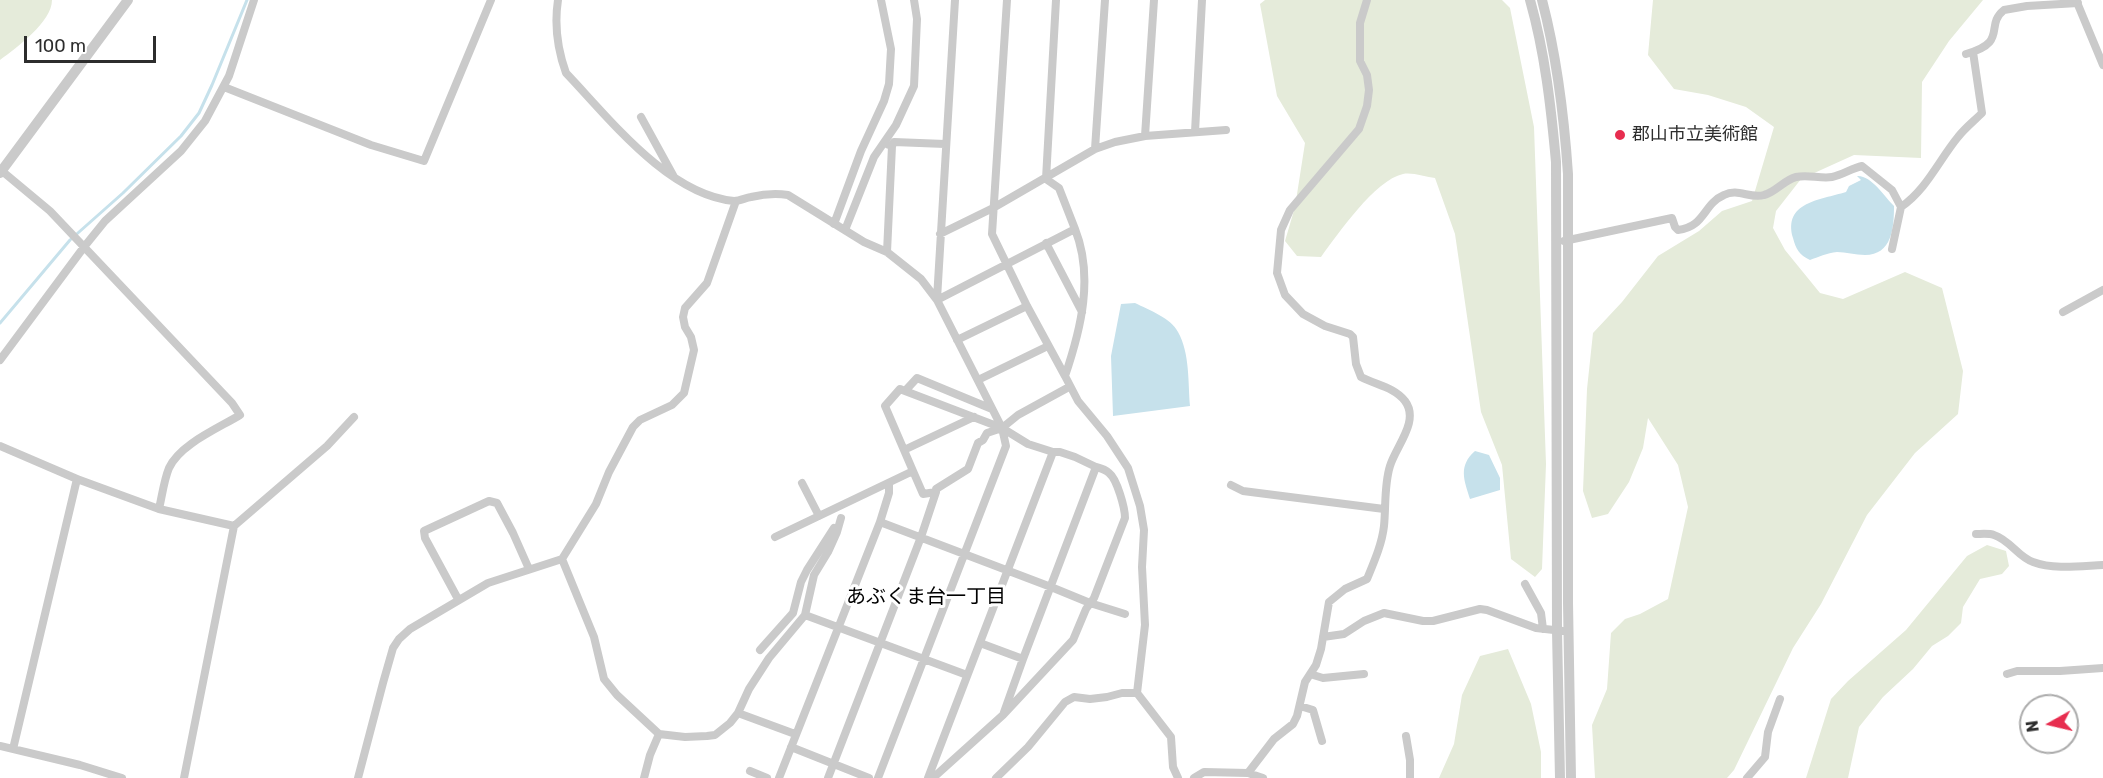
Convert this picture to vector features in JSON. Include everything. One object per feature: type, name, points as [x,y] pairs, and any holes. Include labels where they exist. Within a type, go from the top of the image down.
[{"type":"street","points":[[128,0],[1,172],[50,211],[240,415],[184,449],[174,459],[169,469],[159,509]]},
{"type":"street","points":[[0,360],[105,221],[181,151],[205,121],[224,87],[254,0]]},
{"type":"street","points":[[224,87],[371,145],[424,161],[492,0]]},
{"type":"street","points":[[558,0],[555,21],[558,52],[566,73],[637,146],[676,180],[698,191],[736,201],[777,193],[788,195],[864,242],[887,252],[921,279],[937,300],[1002,428],[1006,446],[878,778]]},
{"type":"street","points":[[834,224],[861,151],[884,102],[888,84],[891,49],[881,0]]},
{"type":"street","points":[[887,252],[888,144],[914,86],[917,19],[914,0]]},
{"type":"street","points":[[937,300],[955,0]]},
{"type":"street","points":[[1008,0],[992,234],[1069,387],[1092,420],[1107,436],[1128,468],[1140,506],[1144,530],[1142,567],[1145,625],[1137,693],[1171,737],[1173,767],[1178,778]]},
{"type":"street","points":[[1046,179],[1056,0]]},
{"type":"street","points":[[1095,149],[1105,0]]},
{"type":"street","points":[[1145,136],[1154,0]]},
{"type":"street","points":[[1195,132],[1202,0]]},
{"type":"street","points":[[1248,773],[1274,739],[1293,724],[1305,682],[1316,665],[1329,602],[1345,589],[1367,579],[1382,535],[1388,470],[1395,451],[1409,426],[1408,409],[1405,402],[1387,386],[1361,377],[1356,364],[1353,337],[1313,321],[1303,314],[1285,295],[1277,273],[1281,230],[1290,210],[1359,129],[1367,106],[1369,90],[1367,75],[1360,61],[1360,23],[1367,0]]},
{"type":"street","points":[[1530,0],[1544,60],[1551,108],[1563,242]]},
{"type":"street","points":[[1542,0],[1556,62],[1565,130],[1563,631],[1560,778]]},
{"type":"street","points":[[1901,207],[1911,200],[1957,137],[1982,113],[1969,53],[1980,50],[1991,41],[1996,20],[2004,10],[2077,2],[2103,65]]},
{"type":"street","points":[[641,117],[676,180]]},
{"type":"street","points":[[940,234],[1046,179],[1095,149],[1115,141],[1145,136],[1226,130]]},
{"type":"street","points":[[845,231],[874,157],[888,144],[894,142],[945,144]]},
{"type":"street","points":[[1563,242],[1672,218],[1678,230],[1687,229],[1696,224],[1714,201],[1730,192],[1758,196],[1778,189],[1793,178],[1805,175],[1833,177],[1862,166],[1892,190],[1901,207],[1892,249]]},
{"type":"street","points":[[1046,179],[1059,188],[1082,246],[1084,265],[1080,329],[1065,376]]},
{"type":"street","points":[[358,778],[393,648],[399,639],[410,629],[488,583],[562,559],[596,504],[609,472],[633,427],[640,420],[672,405],[684,393],[690,376],[693,350],[691,337],[685,327],[683,317],[685,308],[706,282],[736,201]]},
{"type":"street","points":[[937,300],[1075,229]]},
{"type":"street","points":[[1047,243],[1082,313]]},
{"type":"street","points":[[2063,312],[2103,290]]},
{"type":"street","points":[[957,340],[1027,306]]},
{"type":"street","points":[[978,380],[1048,346]]},
{"type":"street","points":[[905,391],[917,378],[992,409]]},
{"type":"street","points":[[828,778],[921,537],[936,489],[968,469],[978,443],[987,433],[1002,428],[1018,415],[1069,387]]},
{"type":"street","points":[[931,778],[1003,715],[1073,640],[1094,598],[1125,518],[1125,507],[1113,477],[1108,471],[1075,457],[1028,444],[1002,428],[900,389],[885,406],[923,494],[936,492]]},
{"type":"street","points":[[184,778],[234,526],[327,446],[354,417]]},
{"type":"street","points":[[904,450],[974,417]]},
{"type":"street","points":[[0,446],[76,479],[159,509],[234,526]]},
{"type":"street","points":[[931,778],[966,675],[1053,452]]},
{"type":"street","points":[[1003,715],[1096,467]]},
{"type":"street","points":[[775,537],[913,471]]},
{"type":"street","points":[[13,749],[76,479]]},
{"type":"street","points":[[802,483],[819,516]]},
{"type":"street","points":[[779,778],[880,522],[889,492],[889,483]]},
{"type":"street","points":[[1231,485],[1243,491],[1384,509]]},
{"type":"street","points":[[459,599],[425,538],[424,531],[489,501],[497,503],[529,570]]},
{"type":"street","points":[[562,559],[594,637],[604,679],[616,695],[659,734],[685,737],[715,735],[723,730],[738,713],[749,689],[769,658],[805,615],[814,574],[828,552],[841,518],[807,570],[801,582],[793,613],[760,650]]},
{"type":"street","points":[[880,522],[1090,603],[1125,614]]},
{"type":"street","points":[[1976,534],[1995,535],[2025,558],[2040,564],[2103,565]]},
{"type":"street","points":[[1525,585],[1541,613],[1543,629]]},
{"type":"street","points":[[1323,636],[1344,634],[1364,621],[1384,613],[1433,621],[1479,609],[1543,629],[1563,631]]},
{"type":"street","points":[[805,615],[966,675]]},
{"type":"street","points":[[1563,631],[1571,778]]},
{"type":"street","points":[[980,644],[1023,658]]},
{"type":"street","points":[[2007,674],[2017,671],[2103,668]]},
{"type":"street","points":[[1310,674],[1323,678],[1364,674]]},
{"type":"street","points":[[996,778],[1028,747],[1065,702],[1074,697],[1090,699],[1122,693],[1137,693]]},
{"type":"street","points":[[1747,778],[1765,757],[1768,732],[1780,699]]},
{"type":"street","points":[[1300,706],[1312,710],[1322,741]]},
{"type":"street","points":[[738,713],[795,734]]},
{"type":"street","points":[[644,778],[650,754],[659,734]]},
{"type":"street","points":[[1406,736],[1410,778]]},
{"type":"street","points":[[0,746],[80,765],[122,778]]},
{"type":"street","points":[[791,747],[869,778]]},
{"type":"street","points":[[750,771],[767,778]]},
{"type":"street","points":[[1194,778],[1204,772],[1248,773],[1263,778]]},
{"type":"green space","points":[[0,0],[52,0],[46,17],[40,25],[0,60]]},
{"type":"green space","points":[[1265,0],[1502,0],[1510,8],[1534,127],[1546,464],[1542,569],[1535,577],[1511,559],[1502,465],[1481,412],[1455,234],[1435,178],[1403,174],[1392,178],[1358,209],[1321,257],[1297,256],[1285,241],[1295,207],[1305,143],[1277,96],[1260,4]]},
{"type":"green space","points":[[1653,0],[1983,0],[1949,41],[1922,82],[1921,158],[1854,155],[1801,179],[1776,211],[1773,228],[1785,250],[1820,293],[1843,299],[1905,272],[1942,288],[1963,371],[1958,414],[1915,453],[1867,515],[1821,604],[1793,648],[1734,770],[1727,778],[1595,778],[1592,725],[1607,689],[1611,633],[1625,619],[1668,599],[1688,507],[1678,465],[1648,418],[1643,448],[1629,482],[1608,514],[1592,518],[1583,491],[1587,389],[1593,333],[1622,302],[1658,256],[1699,231],[1722,211],[1752,201],[1774,127],[1746,107],[1708,95],[1674,89],[1648,55]]},
{"type":"green space","points":[[1987,545],[2006,551],[2009,566],[2002,574],[1980,579],[1963,607],[1961,623],[1948,636],[1932,646],[1913,669],[1883,697],[1859,727],[1848,778],[1806,778],[1831,699],[1906,630],[1967,556]]},
{"type":"green space","points":[[1508,649],[1531,704],[1541,752],[1541,778],[1439,778],[1454,744],[1462,695],[1480,656]]},
{"type":"water","points":[[1857,176],[1872,182],[1894,206],[1890,239],[1881,250],[1874,254],[1837,252],[1810,260],[1806,258],[1794,242],[1791,226],[1793,217],[1806,204],[1846,192],[1849,186],[1861,180]]},
{"type":"water","points":[[1135,303],[1165,319],[1178,332],[1187,359],[1190,406],[1113,416],[1111,356],[1121,304]]},
{"type":"water","points":[[1475,451],[1489,455],[1500,478],[1500,490],[1470,499],[1464,479],[1464,468]]},
{"type":"waterway","points":[[0,323],[70,240],[123,193],[181,136],[199,113],[247,0]]},
{"type":"place","name":"郡山市立美術館","points":[[1620,135]]},
{"type":"district","name":"あぶくま台一丁目","points":[[926,597]]}]
